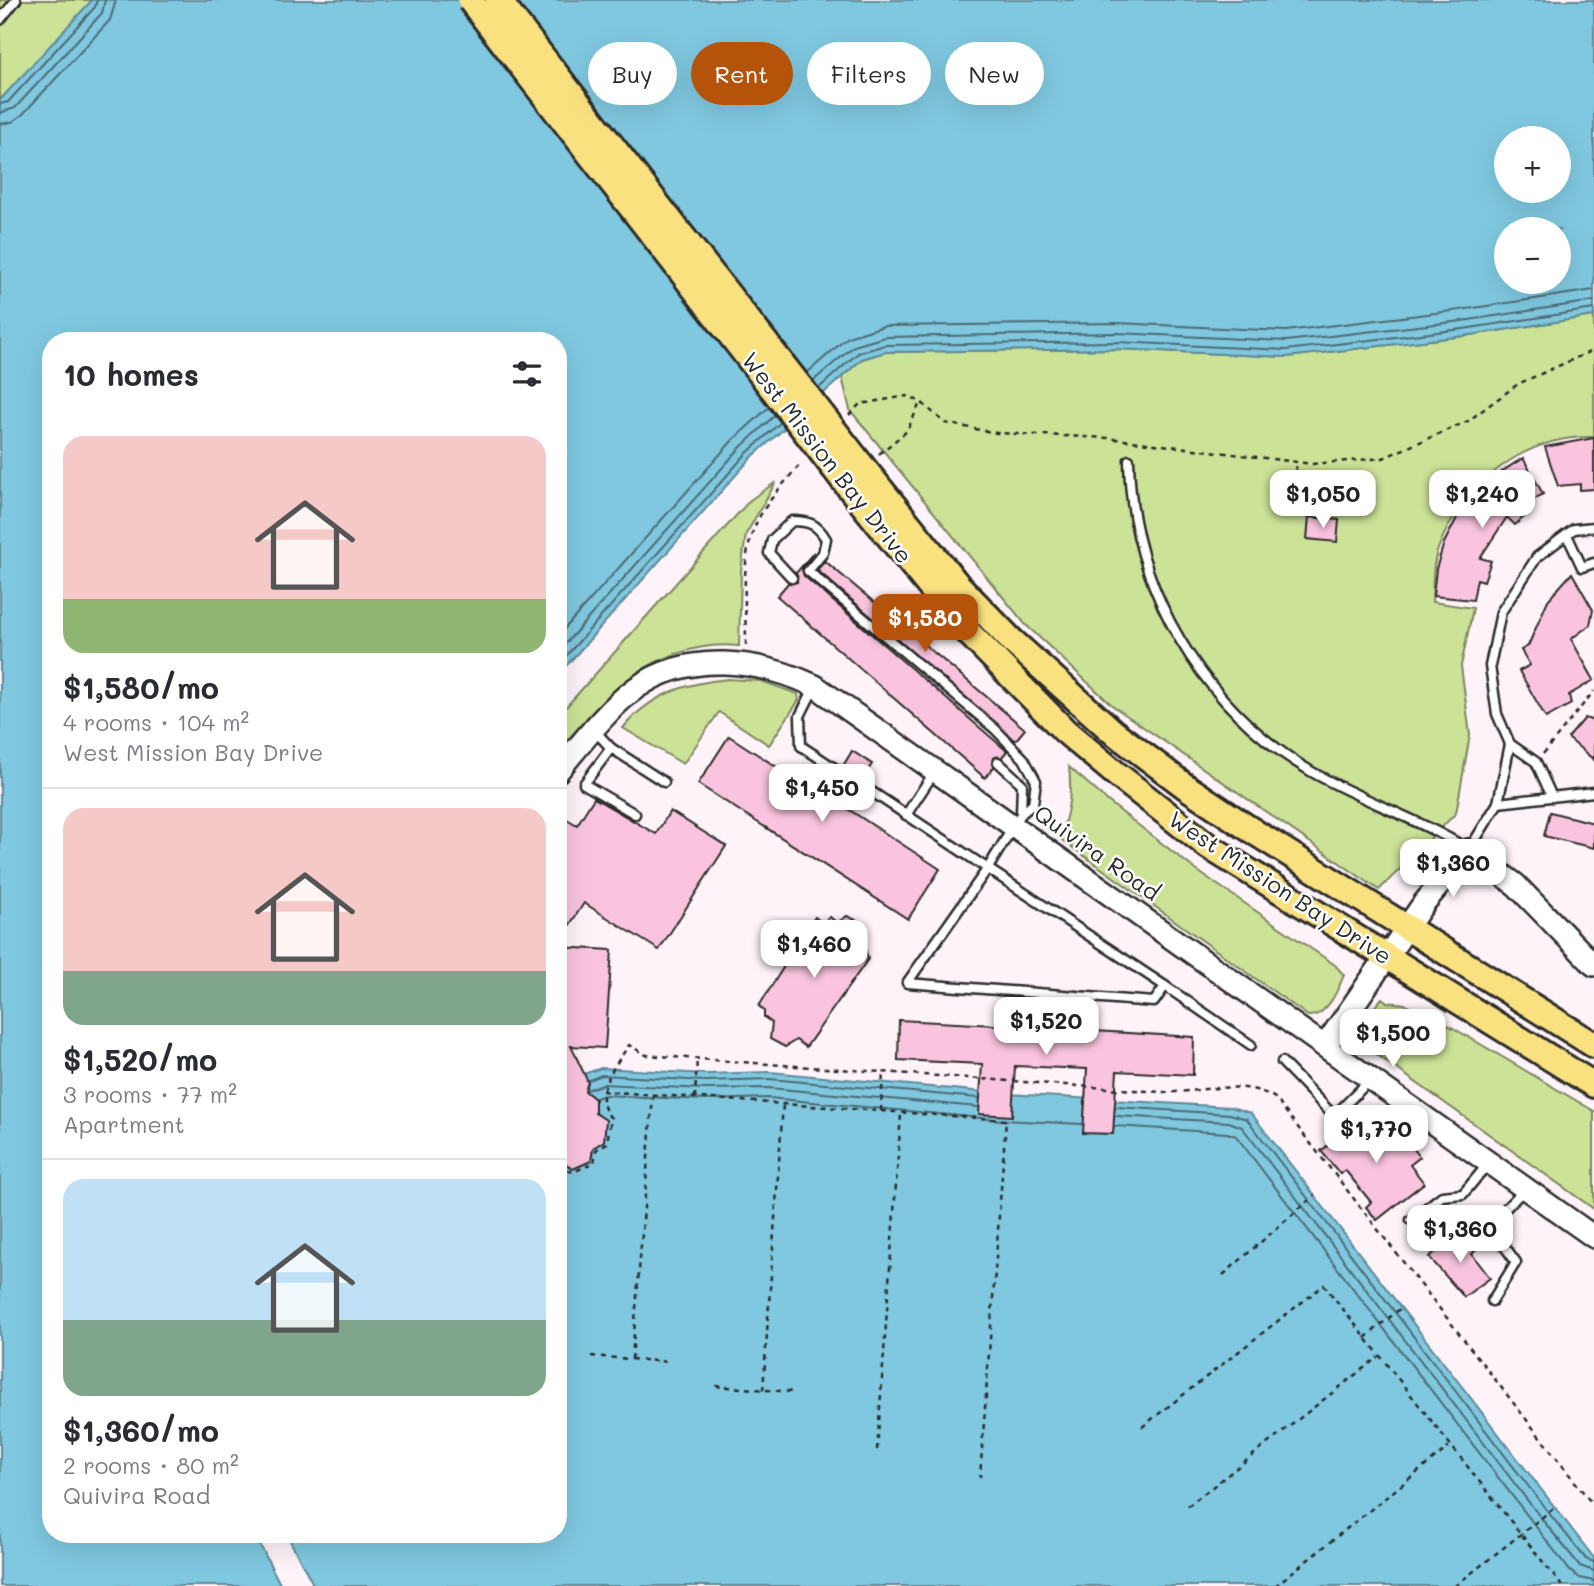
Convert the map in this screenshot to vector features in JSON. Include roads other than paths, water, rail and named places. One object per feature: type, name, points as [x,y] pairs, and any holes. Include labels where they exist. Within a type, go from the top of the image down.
[{"type":"main road","name":"West Mission Bay Drive","points":[[470,0],[919,540],[1022,650],[1112,731],[1206,800],[1594,1045]]},
{"type":"main road","name":"West Mission Bay Drive","points":[[498,0],[860,469],[960,624],[1065,731],[1208,846],[1594,1085]]},
{"type":"street","name":"Quivira Road","points":[[567,761],[636,688],[667,674],[699,664],[746,662],[786,672],[815,686],[935,771],[1018,820],[1325,1046],[1594,1237]]},
{"type":"street","points":[[1325,1046],[1407,926],[1438,884],[1469,850],[1516,885],[1594,965]]},
{"type":"lane","points":[[0,20],[16,0]]},
{"type":"lane","points":[[1129,460],[1130,484],[1149,574],[1172,629],[1209,686],[1253,730],[1310,771],[1430,826],[1469,850],[1498,803],[1510,744]]},
{"type":"lane","points":[[792,578],[769,553],[772,540],[792,521],[807,521],[818,527],[826,539],[822,553],[808,571],[995,729],[1024,759],[1035,781],[1033,804],[1018,820],[988,868],[907,983],[1153,1002],[1165,986]]},
{"type":"lane","points":[[1552,797],[1536,762],[1510,744],[1497,714],[1490,666],[1501,612],[1538,557],[1574,529],[1594,527]]},
{"type":"lane","points":[[1567,535],[1582,567],[1594,563]]},
{"type":"lane","points":[[815,686],[800,716],[801,746],[839,771]]},
{"type":"lane","points":[[594,730],[611,748],[664,782]]},
{"type":"lane","points":[[611,748],[584,784],[635,814]]},
{"type":"lane","points":[[998,762],[1022,784],[1018,820]]},
{"type":"lane","points":[[906,815],[935,771]]},
{"type":"lane","points":[[860,784],[1251,1045]]},
{"type":"lane","points":[[1498,803],[1594,792]]},
{"type":"lane","points":[[1282,1062],[1334,1116],[1371,1079]]},
{"type":"lane","points":[[1411,1220],[1441,1196],[1463,1194],[1489,1163]]},
{"type":"lane","points":[[1492,1301],[1516,1262],[1489,1225],[1525,1188]]},
{"type":"water","points":[[92,0],[1594,0],[1594,316],[1464,336],[1287,357],[1117,349],[885,352],[862,359],[751,458],[567,665],[567,332],[42,332],[42,1543],[259,1543],[281,1586],[0,1586],[0,100]]},
{"type":"water","points":[[601,1068],[706,1074],[770,1072],[1006,1094],[1231,1107],[1251,1113],[1594,1558],[1594,1586],[314,1586],[291,1543],[567,1543],[567,1080]]}]
